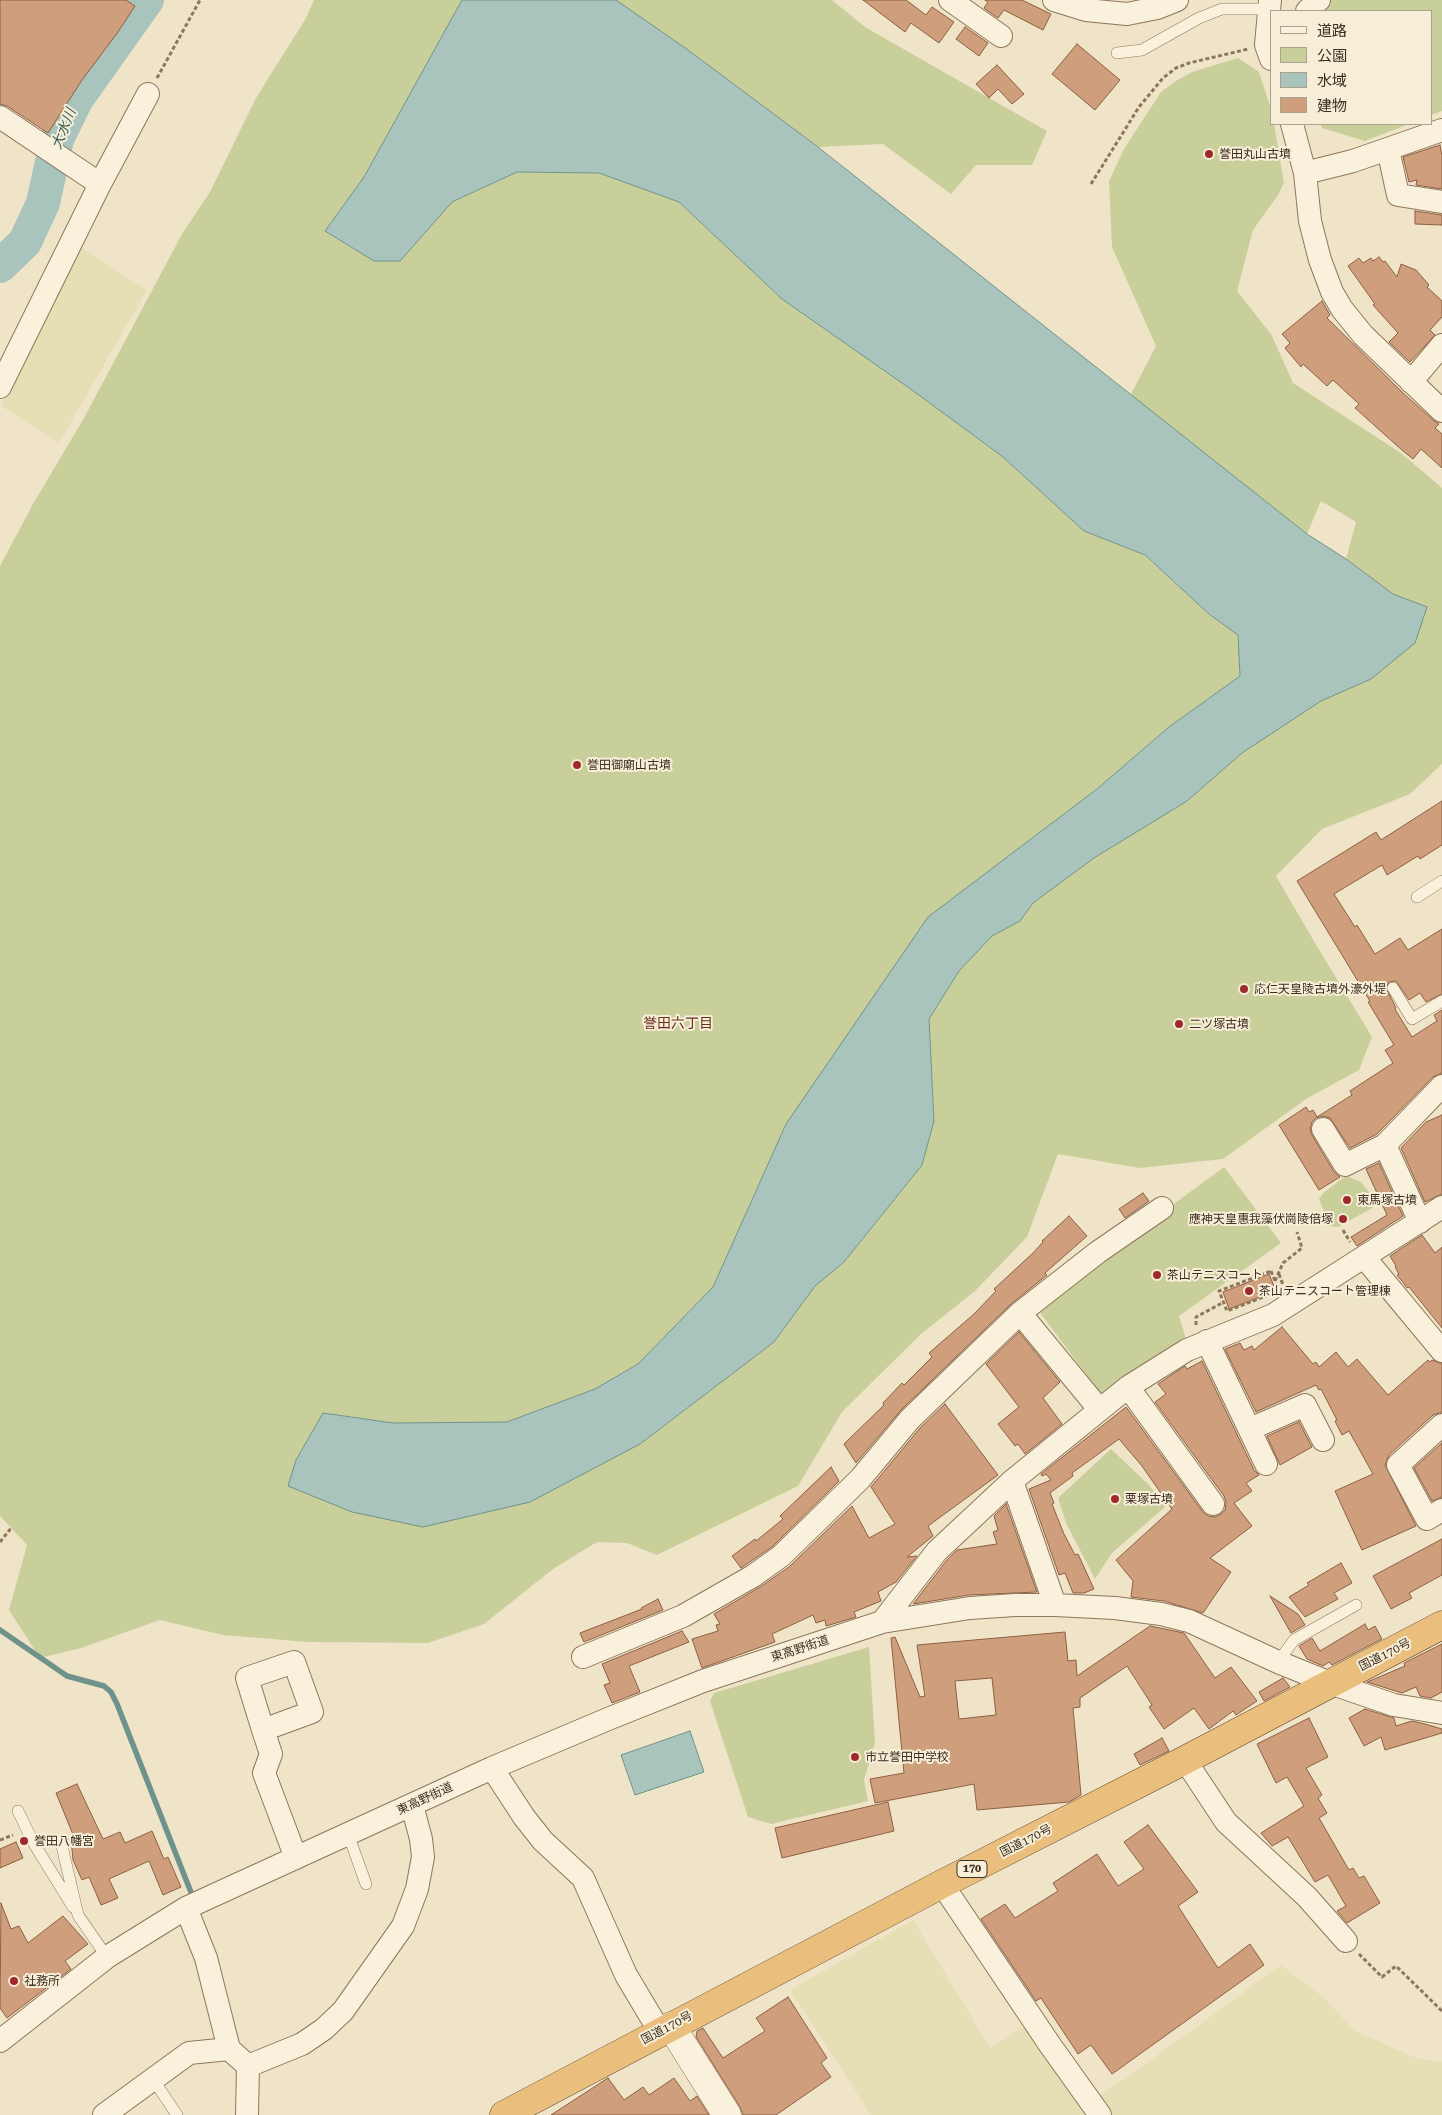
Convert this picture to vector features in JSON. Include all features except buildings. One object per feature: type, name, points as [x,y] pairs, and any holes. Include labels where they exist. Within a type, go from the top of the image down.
[{"type":"highway","name":"国道170号","points":[[504,2115],[942,1884],[1442,1626]]},
{"type":"street","points":[[950,0],[1001,36]]},
{"type":"street","points":[[1054,0],[1086,10],[1127,14],[1157,8],[1177,0]]},
{"type":"street","points":[[1308,10],[1319,0]]},
{"type":"street","points":[[0,387],[100,184],[148,94]]},
{"type":"street","points":[[0,117],[100,184]]},
{"type":"street","points":[[1292,125],[1305,173],[1310,221],[1320,260],[1332,292],[1363,335],[1442,410]]},
{"type":"street","points":[[1305,173],[1353,161],[1442,130]]},
{"type":"street","points":[[1388,149],[1398,195],[1442,202]]},
{"type":"street","points":[[1411,382],[1442,345]]},
{"type":"street","points":[[1323,1129],[1345,1166],[1385,1144],[1442,1086]]},
{"type":"street","points":[[1385,1144],[1420,1222]]},
{"type":"street","points":[[882,1622],[937,1551],[1012,1481],[1128,1387],[1173,1358],[1201,1335],[1273,1315],[1442,1207]]},
{"type":"street","points":[[583,1657],[683,1616],[739,1584],[781,1556],[860,1480],[910,1419],[1020,1313],[1105,1247],[1162,1208]]},
{"type":"street","points":[[1364,1258],[1438,1338]]},
{"type":"street","points":[[1020,1313],[1099,1409]]},
{"type":"street","points":[[1201,1335],[1266,1464]]},
{"type":"street","points":[[1128,1387],[1213,1504]]},
{"type":"street","points":[[1250,1429],[1305,1405],[1322,1440]]},
{"type":"street","points":[[1442,1425],[1398,1465],[1427,1519],[1442,1510]]},
{"type":"street","points":[[1012,1481],[1055,1605]]},
{"type":"street","name":"東高野街道","points":[[0,2040],[107,1957],[193,1906],[492,1768],[703,1681],[882,1622],[970,1608],[1055,1605],[1115,1608],[1161,1614],[1189,1621],[1330,1684],[1394,1705],[1442,1713]]},
{"type":"street","points":[[263,1730],[271,1754],[264,1773],[296,1858]]},
{"type":"street","points":[[1185,1760],[1226,1822],[1307,1897],[1346,1941]]},
{"type":"street","points":[[492,1768],[524,1817],[543,1841],[583,1878],[626,1975],[727,2115]]},
{"type":"street","points":[[248,2066],[302,2044],[324,2029],[343,2011],[403,1926],[417,1889],[422,1858],[421,1839],[412,1805]]},
{"type":"street","points":[[942,1884],[1050,2045],[1100,2115]]},
{"type":"street","points":[[193,1906],[229,2049],[248,2066],[247,2115]]},
{"type":"street","points":[[104,2115],[189,2052],[229,2049]]},
{"type":"lane","points":[[1117,53],[1142,50],[1199,18],[1222,9],[1269,27]]},
{"type":"lane","points":[[1417,897],[1442,881]]},
{"type":"lane","points":[[1393,988],[1412,1019],[1442,1001]]},
{"type":"lane","points":[[1278,1662],[1294,1640],[1356,1605]]},
{"type":"lane","points":[[18,1811],[33,1842],[78,1915],[107,1957]]},
{"type":"lane","points":[[348,1834],[366,1884]]},
{"type":"lane","points":[[61,1842],[78,1915]]},
{"type":"lane","points":[[153,2079],[177,2115]]},
{"type":"path","points":[[148,94],[200,0]]},
{"type":"path","points":[[1091,184],[1139,107],[1163,78],[1176,68],[1269,27]]},
{"type":"path","points":[[1276,1286],[1283,1263],[1302,1248],[1297,1232]]},
{"type":"path","points":[[1271,1271],[1276,1286],[1279,1291],[1227,1311],[1220,1291],[1271,1271]]},
{"type":"path","points":[[1201,1335],[1196,1317],[1224,1302]]},
{"type":"path","points":[[0,1542],[12,1527]]},
{"type":"path","points":[[1346,1941],[1382,1977],[1396,1966],[1442,2011]]},
{"type":"shaded area","points":[[78,246],[147,290],[59,443],[1,406]]},
{"type":"shaded area","points":[[913,1920],[990,2048],[1031,2022],[1089,2103],[1281,1965],[1323,1997],[1355,2031],[1416,2058],[1442,2062],[1442,2115],[871,2115],[790,1990]]},
{"type":"green space","points":[[314,0],[462,0],[364,177],[325,231],[374,261],[399,261],[452,202],[517,172],[599,173],[679,202],[782,299],[912,390],[1003,457],[1084,531],[1144,555],[1209,614],[1238,635],[1240,676],[1169,727],[1097,789],[989,872],[786,1124],[713,1287],[638,1364],[595,1389],[507,1422],[393,1423],[323,1413],[296,1460],[640,1444],[774,1342],[815,1286],[844,1262],[922,1165],[934,1121],[929,1019],[959,971],[992,936],[1020,921],[1033,903],[1094,858],[1187,801],[1242,753],[1321,701],[1371,679],[1427,607],[1393,594],[1346,559],[1356,522],[1321,501],[1307,534],[1130,396],[1156,346],[1112,247],[1109,181],[1124,149],[1161,92],[1192,72],[1238,58],[1259,72],[1270,106],[1270,125],[1274,125],[1284,183],[1278,195],[1253,230],[1237,291],[1271,334],[1293,383],[1401,453],[1442,488],[1442,764],[1410,794],[1322,829],[1276,876],[1372,1037],[1359,1070],[1306,1099],[1223,1159],[1140,1168],[1058,1154],[1027,1237],[975,1291],[921,1334],[842,1412],[798,1486],[657,1555],[627,1543],[597,1542],[553,1569],[484,1624],[428,1643],[308,1642],[223,1635],[160,1620],[81,1648],[40,1658],[9,1610],[27,1545],[0,1516],[0,566],[33,504],[84,418],[182,234],[210,192],[256,98],[306,18]]},
{"type":"green space","points":[[616,0],[832,0],[865,27],[1047,131],[1032,165],[976,165],[951,194],[883,144],[818,147],[688,50]]},
{"type":"green space","points":[[1324,0],[1442,0],[1442,111],[1432,115],[1432,10],[1316,10]]},
{"type":"green space","points":[[1321,125],[1406,125],[1365,141],[1322,128]]},
{"type":"green space","name":"茶山テニスコート","points":[[1224,1167],[1281,1243],[1179,1316],[1186,1339],[1101,1394],[1035,1306]]},
{"type":"green space","points":[[1346,1176],[1361,1182],[1369,1192],[1374,1205],[1372,1208],[1338,1227],[1330,1226],[1319,1199],[1323,1193]]},
{"type":"green space","points":[[1111,1449],[1148,1484],[1166,1506],[1112,1553],[1095,1579],[1066,1523],[1058,1498]]},
{"type":"green space","points":[[869,1647],[875,1743],[864,1780],[868,1801],[771,1824],[748,1817],[710,1701],[714,1693]]},
{"type":"water","points":[[462,0],[616,0],[688,50],[818,147],[1307,534],[1346,559],[1393,594],[1427,607],[1415,643],[1371,679],[1321,701],[1242,753],[1187,801],[1094,858],[1033,903],[1020,921],[992,936],[959,971],[929,1019],[934,1121],[922,1165],[844,1262],[815,1286],[774,1342],[640,1444],[530,1502],[423,1527],[352,1512],[288,1486],[296,1460],[323,1413],[393,1423],[507,1422],[595,1389],[638,1364],[713,1287],[786,1124],[928,917],[1097,789],[1169,727],[1240,676],[1238,635],[1209,614],[1145,555],[1084,531],[1003,457],[912,390],[782,299],[679,202],[599,173],[517,172],[452,202],[400,261],[374,261],[325,231],[364,177]]},
{"type":"water","points":[[690,1731],[704,1772],[635,1795],[621,1755]]},
{"type":"waterway","name":"大水川","points":[[0,266],[25,242],[43,203],[57,139],[76,100],[147,0]]},
{"type":"waterway","points":[[0,1630],[67,1676],[104,1686],[111,1692],[194,1900]]},
{"type":"place","name":"誉田丸山古墳","points":[[1209,154]]},
{"type":"place","name":"誉田御廟山古墳","points":[[577,765]]},
{"type":"place","name":"応仁天皇陵古墳外濠外堤","points":[[1244,989]]},
{"type":"place","name":"二ツ塚古墳","points":[[1179,1024]]},
{"type":"place","name":"東馬塚古墳","points":[[1347,1200]]},
{"type":"place","name":"應神天皇惠我藻伏崗陵倍塚","points":[[1343,1219]]},
{"type":"place","name":"茶山テニスコート","points":[[1157,1275]]},
{"type":"place","name":"茶山テニスコート管理棟","points":[[1249,1291]]},
{"type":"place","name":"栗塚古墳","points":[[1115,1499]]},
{"type":"place","name":"市立誉田中学校","points":[[855,1757]]},
{"type":"place","name":"誉田八幡宮","points":[[24,1841]]},
{"type":"place","name":"社務所","points":[[14,1981]]},
{"type":"district","name":"誉田六丁目","points":[[678,1024]]}]
